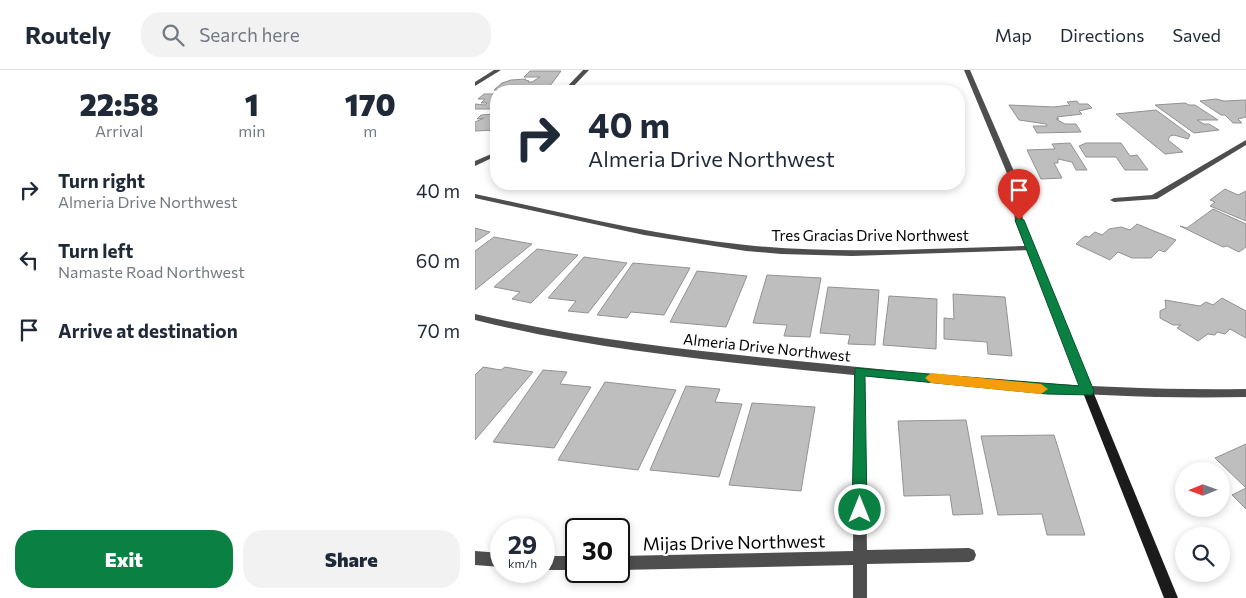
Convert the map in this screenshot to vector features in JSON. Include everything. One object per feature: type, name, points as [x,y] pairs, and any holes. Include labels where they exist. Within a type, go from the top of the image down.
[{"type":"street","points":[[475,84],[498,70]]},
{"type":"street","points":[[572,85],[586,70]]},
{"type":"street","points":[[967,70],[1015,183],[1019,220],[1171,598]]},
{"type":"street","points":[[1114,200],[1154,197],[1246,142]]},
{"type":"street","points":[[475,164],[490,157]]},
{"type":"street","name":"Tres Gracias Drive Northwest","points":[[475,196],[699,242],[747,248],[813,252],[1030,248]]},
{"type":"street","name":"Almeria Drive Northwest","points":[[475,317],[568,336],[671,352],[859,371],[1047,389],[1205,394],[1246,393]]},
{"type":"street","points":[[859,371],[860,598]]},
{"type":"street","name":"Mijas Drive Northwest","points":[[630,563],[969,555]]},
{"type":"street","points":[[475,558],[490,559]]},
{"type":"building","points":[[530,71],[561,71],[551,85],[500,85],[511,80],[526,79],[528,82],[532,82],[540,77],[524,77]]},
{"type":"building","points":[[484,94],[490,94],[490,109],[475,109],[475,104],[485,105],[487,103],[481,103],[485,99],[478,99]]},
{"type":"building","points":[[1216,99],[1224,101],[1246,100],[1246,117],[1238,119],[1242,123],[1233,123],[1225,115],[1221,115],[1200,101]]},
{"type":"building","points":[[1077,101],[1079,104],[1088,104],[1092,108],[1079,111],[1082,114],[1057,117],[1059,119],[1056,119],[1065,124],[1076,124],[1081,132],[1037,133],[1033,126],[1047,126],[1046,124],[1019,120],[1009,105],[1054,107],[1070,105],[1067,102]]},
{"type":"building","points":[[1185,103],[1195,105],[1218,120],[1197,120],[1219,130],[1194,133],[1155,105]]},
{"type":"building","points":[[1156,110],[1190,135],[1188,139],[1174,135],[1170,136],[1168,140],[1183,152],[1165,154],[1116,114]]},
{"type":"building","points":[[490,114],[490,130],[475,131],[475,122],[484,118],[477,119],[481,115]]},
{"type":"building","points":[[1070,143],[1087,170],[1076,170],[1072,162],[1058,159],[1058,163],[1054,163],[1062,178],[1041,179],[1027,150],[1055,149],[1052,144]]},
{"type":"building","points":[[1086,143],[1121,143],[1130,156],[1137,155],[1148,170],[1125,170],[1116,157],[1086,157],[1079,146]]},
{"type":"building","points":[[1225,189],[1238,195],[1246,191],[1246,221],[1210,206],[1215,202],[1210,200]]},
{"type":"building","points":[[1213,209],[1246,224],[1246,247],[1239,252],[1227,246],[1223,247],[1180,226],[1187,228]]},
{"type":"building","points":[[1137,224],[1176,240],[1165,252],[1159,250],[1151,258],[1132,258],[1118,252],[1110,260],[1076,244],[1085,236],[1089,237],[1095,232],[1102,235],[1109,229],[1121,227],[1130,230]]},
{"type":"building","points":[[475,228],[490,232],[475,242]]},
{"type":"building","points":[[494,237],[532,244],[475,290],[475,251]]},
{"type":"building","points":[[537,249],[578,255],[531,303],[512,299],[520,292],[494,287]]},
{"type":"building","points":[[584,257],[627,263],[588,313],[568,311],[576,301],[548,298]]},
{"type":"building","points":[[633,263],[690,268],[664,315],[631,312],[627,318],[597,315]]},
{"type":"building","points":[[697,271],[747,276],[726,327],[670,322]]},
{"type":"building","points":[[767,275],[821,278],[810,337],[784,336],[787,325],[753,323]]},
{"type":"building","points":[[828,287],[879,290],[875,345],[848,344],[850,335],[820,333]]},
{"type":"building","points":[[953,294],[1005,297],[1012,356],[988,354],[987,342],[944,339],[944,318],[954,319]]},
{"type":"building","points":[[889,296],[937,299],[936,349],[883,345]]},
{"type":"building","points":[[1222,298],[1246,311],[1246,338],[1230,329],[1225,334],[1217,332],[1215,335],[1208,334],[1198,341],[1177,328],[1181,325],[1173,325],[1160,318],[1160,311],[1166,308],[1165,300],[1200,306],[1206,302],[1213,305]]},
{"type":"building","points":[[483,367],[501,370],[505,367],[533,372],[475,440],[475,375]]},
{"type":"building","points":[[543,370],[567,372],[560,384],[591,387],[554,448],[493,442]]},
{"type":"building","points":[[605,382],[676,390],[638,470],[558,460]]},
{"type":"building","points":[[686,386],[720,389],[715,402],[742,404],[719,477],[650,470]]},
{"type":"building","points":[[752,403],[815,407],[801,491],[729,485]]},
{"type":"building","points":[[966,420],[983,514],[953,515],[950,495],[904,496],[898,421]]},
{"type":"building","points":[[1054,435],[1085,535],[1047,535],[1042,514],[998,515],[981,436]]},
{"type":"building","points":[[1246,444],[1246,488],[1230,473],[1230,462],[1219,462],[1215,458]]},
{"type":"building","points":[[1246,488],[1246,509],[1232,495]]},
{"type":"slow traffic","points":[[931,378],[1041,389]]},
{"type":"route","points":[[860,510],[859,371],[1047,389],[1088,391],[1019,220]]}]
